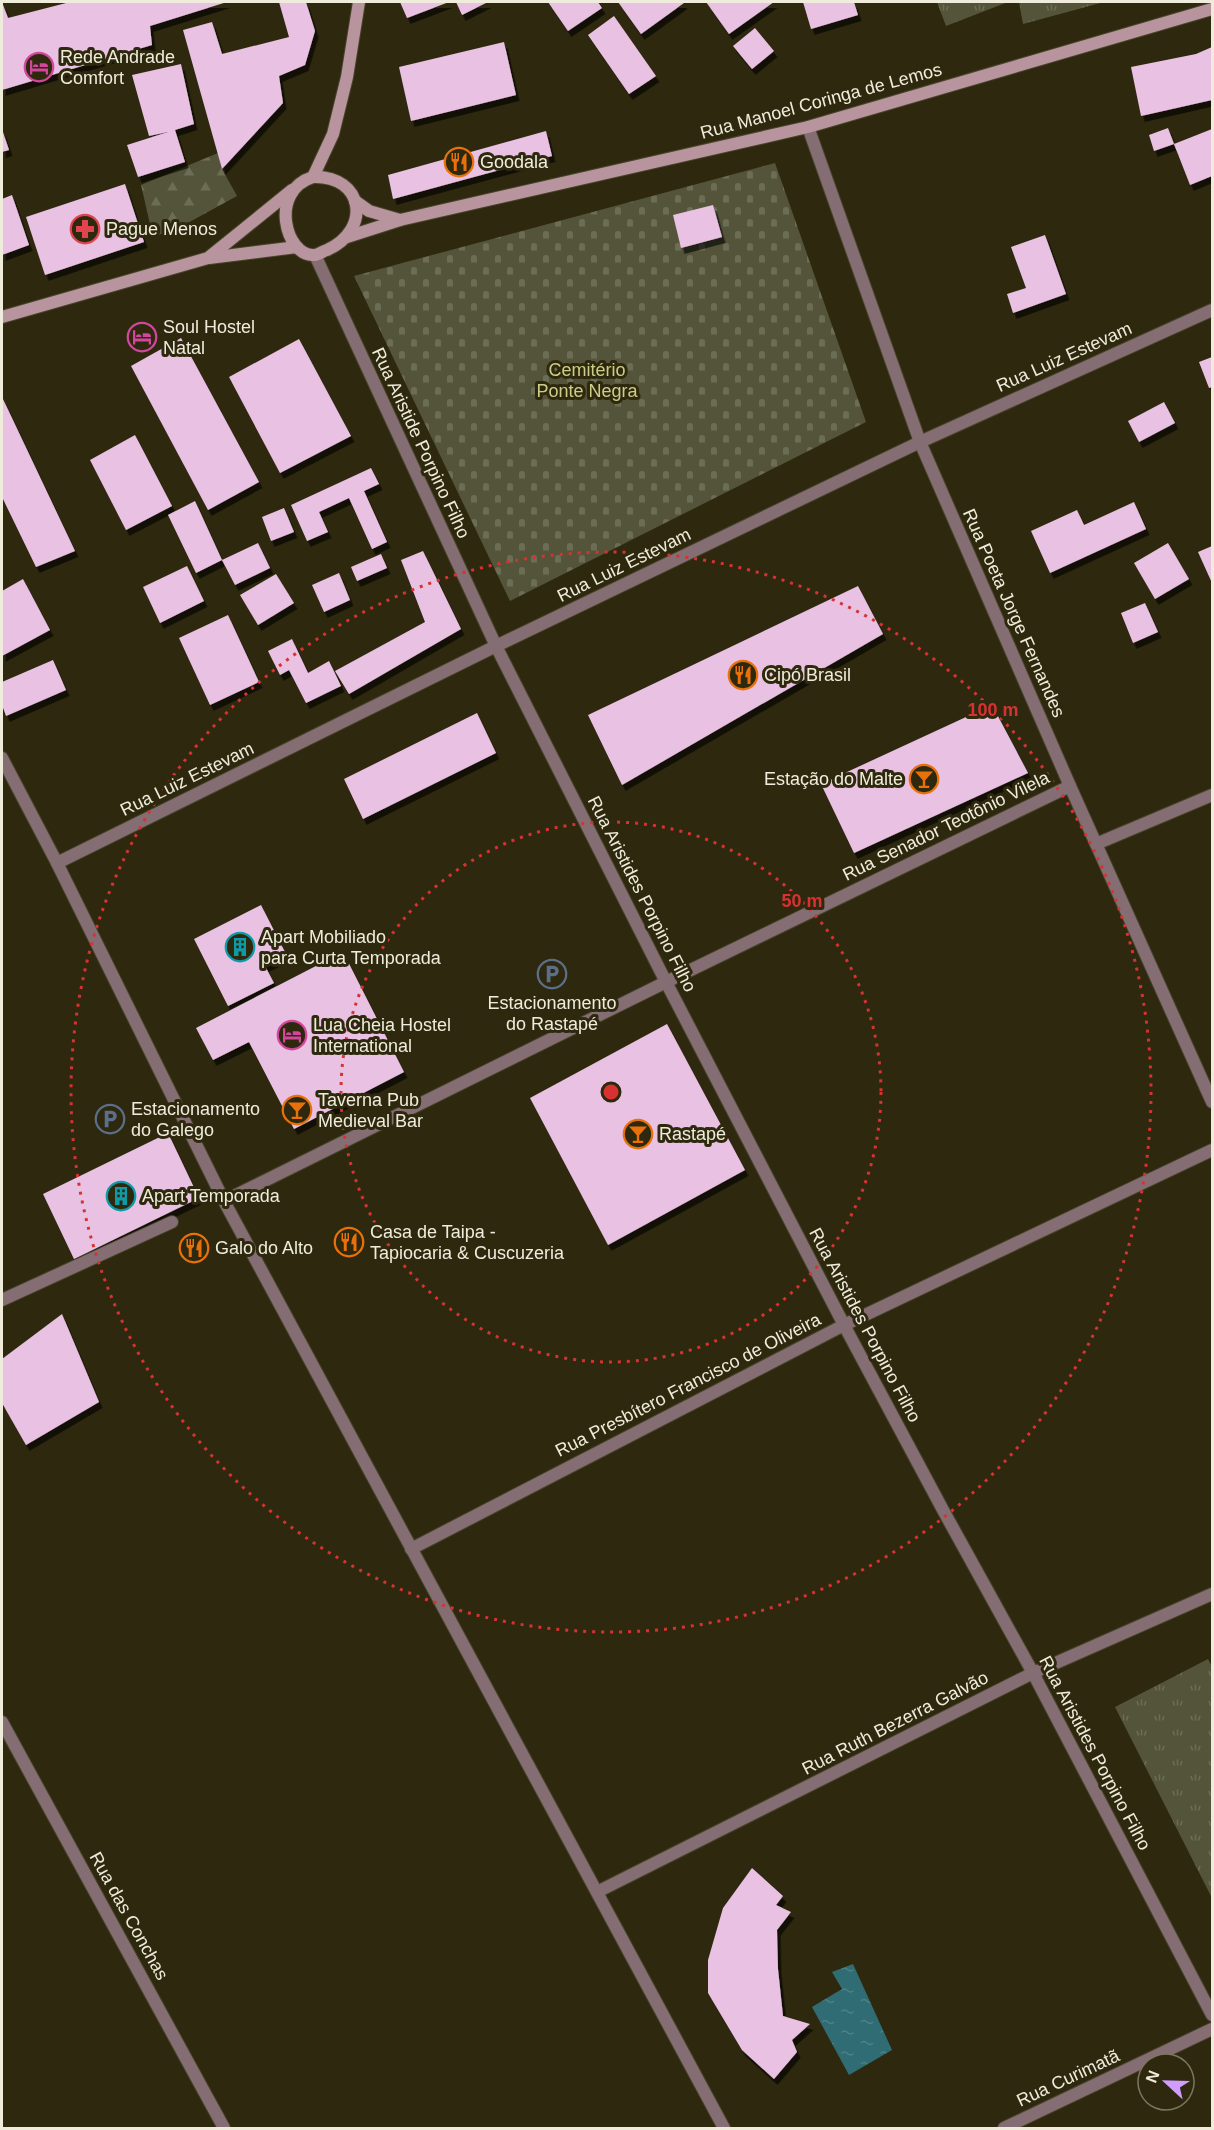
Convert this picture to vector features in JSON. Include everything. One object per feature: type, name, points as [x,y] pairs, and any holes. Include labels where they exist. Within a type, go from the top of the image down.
[{"type":"main road","points":[[208,258],[292,190],[313,177],[333,134],[347,77],[359,2]]},
{"type":"main road","name":"Rua Manoel Coringa de Lemos","points":[[315,255],[336,246],[348,237],[400,220],[808,127],[1212,9]]},
{"type":"main road","name":"Rua Manoel Coringa de Lemos","points":[[313,177],[326,177],[339,181],[349,190],[355,201],[369,211],[400,220]]},
{"type":"main road","points":[[292,190],[285,208],[287,230],[297,247],[304,253],[315,255]]},
{"type":"main road","points":[[348,237],[355,224],[357,212],[355,201]]},
{"type":"main road","points":[[2,317],[208,258],[297,247]]},
{"type":"street","name":"Rua Poeta Jorge Fernandes","points":[[808,127],[920,442],[1070,786],[1212,1102]]},
{"type":"street","name":"Rua Aristide Porpino Filho","points":[[315,255],[496,646]]},
{"type":"street","name":"Rua Luiz Estevam","points":[[57,863],[496,646],[920,442],[1212,310]]},
{"type":"street","name":"Rua Aristides Porpino Filho","points":[[496,646],[666,982],[844,1325],[1033,1673],[1212,2015]]},
{"type":"street","points":[[2,758],[57,863],[224,1201],[724,2128]]},
{"type":"street","name":"Rua Senador Teotônio Vilela","points":[[224,1201],[666,982],[1070,786]]},
{"type":"street","points":[[1096,844],[1212,795]]},
{"type":"street","name":"Rua Presbítero Francisco de Oliveira","points":[[411,1549],[844,1325],[1212,1150]]},
{"type":"street","points":[[2,1300],[172,1222]]},
{"type":"street","name":"Rua Ruth Bezerra Galvão","points":[[597,1892],[1033,1673],[1212,1594]]},
{"type":"street","name":"Rua das Conchas","points":[[2,1722],[224,2128]]},
{"type":"street","name":"Rua Curimatã","points":[[1004,2128],[1212,2029]]},
{"type":"green space","points":[[937,2],[1008,2],[946,26]]},
{"type":"green space","points":[[1019,2],[1104,2],[1023,24]]},
{"type":"green space","points":[[218,153],[222,169],[237,196],[184,225],[153,237],[141,185]]},
{"type":"green space","name":"Cemitério Ponte Negra","points":[[775,163],[866,422],[510,601],[354,276]]},
{"type":"green space","points":[[1208,1659],[1212,1667],[1212,1898],[1115,1707]]},
{"type":"water","points":[[853,1964],[892,2050],[849,2075],[812,2007],[842,1989],[832,1972]]},
{"type":"building","name":"Rede Andrade Comfort","points":[[2,2],[8,18],[70,2],[227,2],[150,26],[152,45],[2,90]]},
{"type":"building","points":[[279,2],[306,2],[315,31],[305,65],[279,76],[283,103],[222,169],[183,30],[212,22],[222,54],[289,37]]},
{"type":"building","points":[[400,2],[449,2],[407,18]]},
{"type":"building","points":[[456,2],[488,2],[462,15]]},
{"type":"building","points":[[548,2],[598,2],[602,8],[568,31]]},
{"type":"building","points":[[618,2],[683,2],[684,3],[641,34]]},
{"type":"building","points":[[706,2],[774,2],[729,34]]},
{"type":"building","points":[[803,2],[854,2],[858,15],[811,29]]},
{"type":"building","points":[[614,16],[656,76],[629,94],[588,35]]},
{"type":"building","points":[[755,28],[774,51],[752,69],[733,46]]},
{"type":"building","points":[[504,42],[516,95],[411,121],[399,67]]},
{"type":"building","points":[[1212,47],[1212,100],[1141,116],[1131,67],[1196,54]]},
{"type":"building","points":[[181,64],[194,124],[175,130],[185,162],[138,177],[127,145],[168,132],[149,136],[132,75]]},
{"type":"building","points":[[1168,128],[1174,144],[1154,151],[1149,135]]},
{"type":"building","points":[[2,129],[9,150],[2,152]]},
{"type":"building","points":[[1212,129],[1212,176],[1190,185],[1174,144]]},
{"type":"building","points":[[546,131],[552,156],[393,199],[388,175]]},
{"type":"building","name":"Pague Menos","points":[[125,184],[144,242],[45,275],[26,217]]},
{"type":"building","points":[[12,195],[29,245],[2,255],[2,199]]},
{"type":"building","points":[[713,205],[722,237],[681,248],[673,215]]},
{"type":"building","points":[[1045,235],[1066,294],[1013,313],[1007,294],[1026,288],[1011,247]]},
{"type":"building","points":[[181,338],[259,482],[208,510],[131,366]]},
{"type":"building","points":[[299,339],[351,436],[280,473],[229,377]]},
{"type":"building","points":[[1212,357],[1212,387],[1209,388],[1199,362]]},
{"type":"building","points":[[2,397],[75,551],[36,567],[2,497]]},
{"type":"building","points":[[1164,402],[1175,423],[1139,442],[1128,421]]},
{"type":"building","points":[[135,435],[172,506],[126,530],[90,460]]},
{"type":"building","points":[[371,468],[379,484],[364,491],[387,542],[372,549],[349,498],[319,512],[328,532],[307,541],[291,505]]},
{"type":"building","points":[[195,501],[222,560],[196,573],[168,515]]},
{"type":"building","points":[[1134,502],[1146,529],[1050,573],[1031,531],[1077,510],[1084,525]]},
{"type":"building","points":[[284,508],[294,532],[271,541],[262,517]]},
{"type":"building","points":[[258,543],[270,568],[235,585],[222,560]]},
{"type":"building","points":[[1168,543],[1189,579],[1155,599],[1134,563]]},
{"type":"building","points":[[1212,546],[1212,583],[1198,552]]},
{"type":"building","points":[[423,551],[461,629],[349,694],[335,671],[425,622],[401,560]]},
{"type":"building","points":[[381,554],[387,568],[357,581],[351,567]]},
{"type":"building","points":[[187,566],[204,601],[160,623],[143,587]]},
{"type":"building","points":[[339,573],[350,600],[324,612],[312,585]]},
{"type":"building","points":[[276,574],[294,603],[258,625],[240,595]]},
{"type":"building","points":[[23,579],[50,630],[2,656],[2,591]]},
{"type":"building","name":"Cipó Brasil","points":[[858,586],[883,634],[622,785],[588,715]]},
{"type":"building","points":[[1145,603],[1158,632],[1133,643],[1121,613]]},
{"type":"building","points":[[228,615],[259,682],[210,705],[179,638]]},
{"type":"building","points":[[292,639],[308,673],[329,661],[341,686],[306,703],[289,670],[280,675],[268,651]]},
{"type":"building","points":[[53,660],[66,690],[6,716],[2,705],[2,682]]},
{"type":"building","name":"Estação do Malte","points":[[992,705],[1028,773],[854,853],[821,784]]},
{"type":"building","points":[[477,713],[496,753],[363,819],[344,779]]},
{"type":"building","name":"Apart Mobiliado para Curta Temporada","points":[[261,905],[287,956],[265,966],[274,983],[228,1006],[194,939]]},
{"type":"building","name":"Lua Cheia Hostel International","points":[[343,952],[404,1072],[294,1129],[249,1042],[213,1060],[196,1028]]},
{"type":"building","name":"Rastapé","points":[[667,1024],[745,1170],[608,1245],[530,1098]]},
{"type":"building","name":"Apart Temporada","points":[[168,1133],[199,1198],[74,1259],[43,1194]]},
{"type":"building","points":[[62,1314],[99,1402],[26,1445],[2,1403],[2,1359]]},
{"type":"building","points":[[752,1868],[783,1896],[776,1905],[791,1912],[777,1930],[783,2016],[810,2024],[792,2040],[797,2052],[774,2079],[742,2050],[708,1993],[708,1960],[723,1908]]},
{"type":"place","name":"Rede Andrade Comfort","points":[[39,67]]},
{"type":"place","name":"Goodala","points":[[459,162]]},
{"type":"place","name":"Pague Menos","points":[[85,229]]},
{"type":"place","name":"Soul Hostel Natal","points":[[142,337]]},
{"type":"place","name":"Cipó Brasil","points":[[743,675]]},
{"type":"place","name":"Estação do Malte","points":[[924,779]]},
{"type":"place","name":"Apart Mobiliado para Curta Temporada","points":[[240,947]]},
{"type":"place","name":"Estacionamento do Rastapé","points":[[552,974]]},
{"type":"place","name":"Lua Cheia Hostel International","points":[[292,1035]]},
{"type":"place","name":"Taverna Pub Medieval Bar","points":[[297,1110]]},
{"type":"place","name":"Estacionamento do Galego","points":[[110,1119]]},
{"type":"place","name":"Rastapé","points":[[638,1134]]},
{"type":"place","name":"Apart Temporada","points":[[121,1196]]},
{"type":"place","name":"Casa de Taipa - Tapiocaria & Cuscuzeria","points":[[349,1242]]},
{"type":"place","name":"Galo do Alto","points":[[194,1248]]}]
